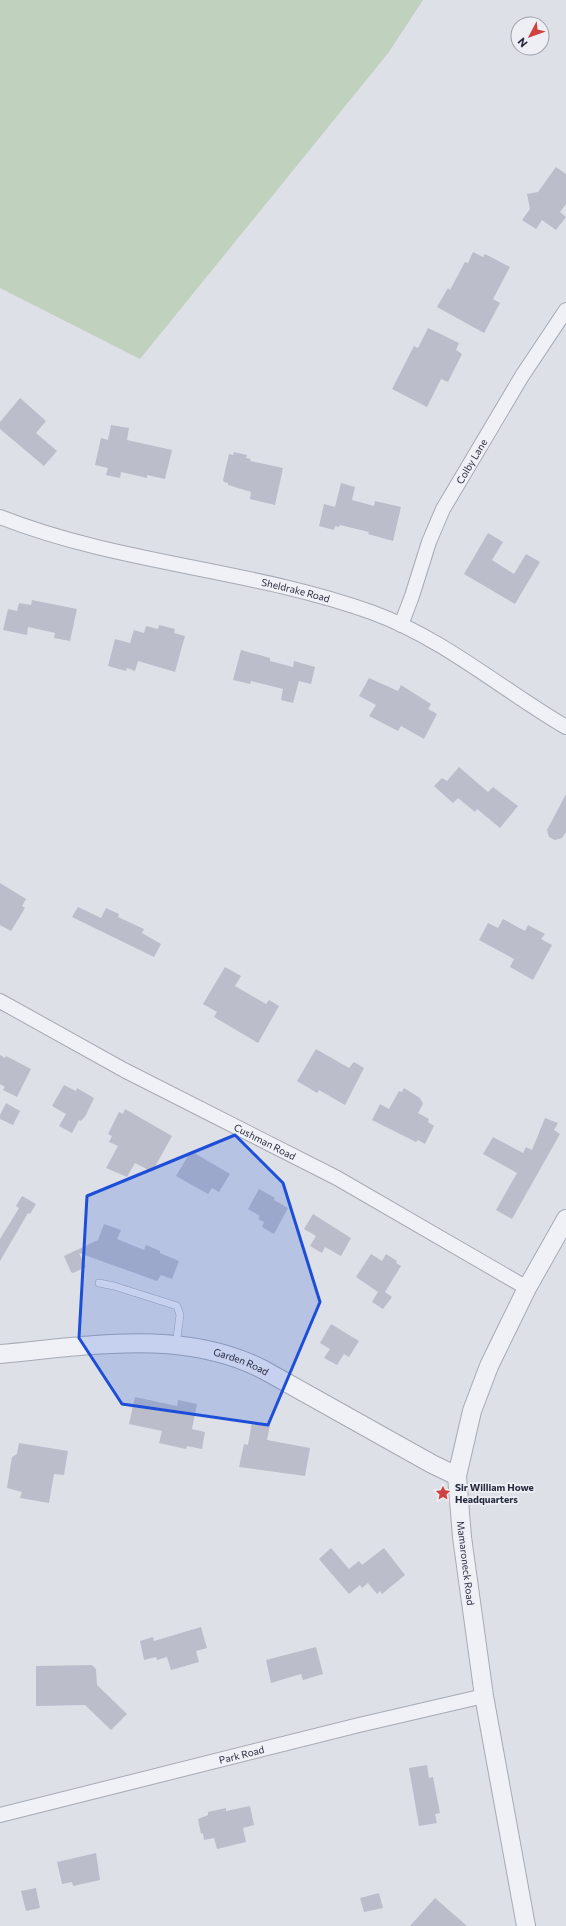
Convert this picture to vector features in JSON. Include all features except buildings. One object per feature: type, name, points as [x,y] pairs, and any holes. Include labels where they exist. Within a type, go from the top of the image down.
[{"type":"street","name":"Colby Lane","points":[[401,625],[429,542],[443,509],[522,376],[566,310]]},
{"type":"street","name":"Sheldrake Road","points":[[0,517],[54,536],[301,591],[372,612],[401,625],[450,652],[499,682],[536,710],[566,727]]},
{"type":"street","name":"Cushman Road","points":[[0,1001],[124,1070],[337,1178],[527,1288]]},
{"type":"street","name":"Mamaroneck Road","points":[[526,1926],[484,1696],[462,1538],[457,1476],[472,1411],[480,1387],[505,1331],[527,1288],[566,1220]]},
{"type":"street","name":"Garden Road","points":[[0,1354],[132,1343],[204,1348],[246,1361],[426,1461],[457,1476]]},
{"type":"street","name":"Park Road","points":[[0,1815],[352,1727],[484,1696]]},
{"type":"lane","points":[[99,1283],[114,1286],[177,1306],[180,1315],[176,1345]]},
{"type":"highlighted area","points":[[235,1135],[283,1183],[320,1302],[268,1425],[122,1404],[79,1338],[87,1196]]},
{"type":"green space","points":[[0,0],[423,0],[389,52],[140,359],[0,288]]},
{"type":"place","name":"Sir William Howe Headquarters","points":[[443,1493]]}]
